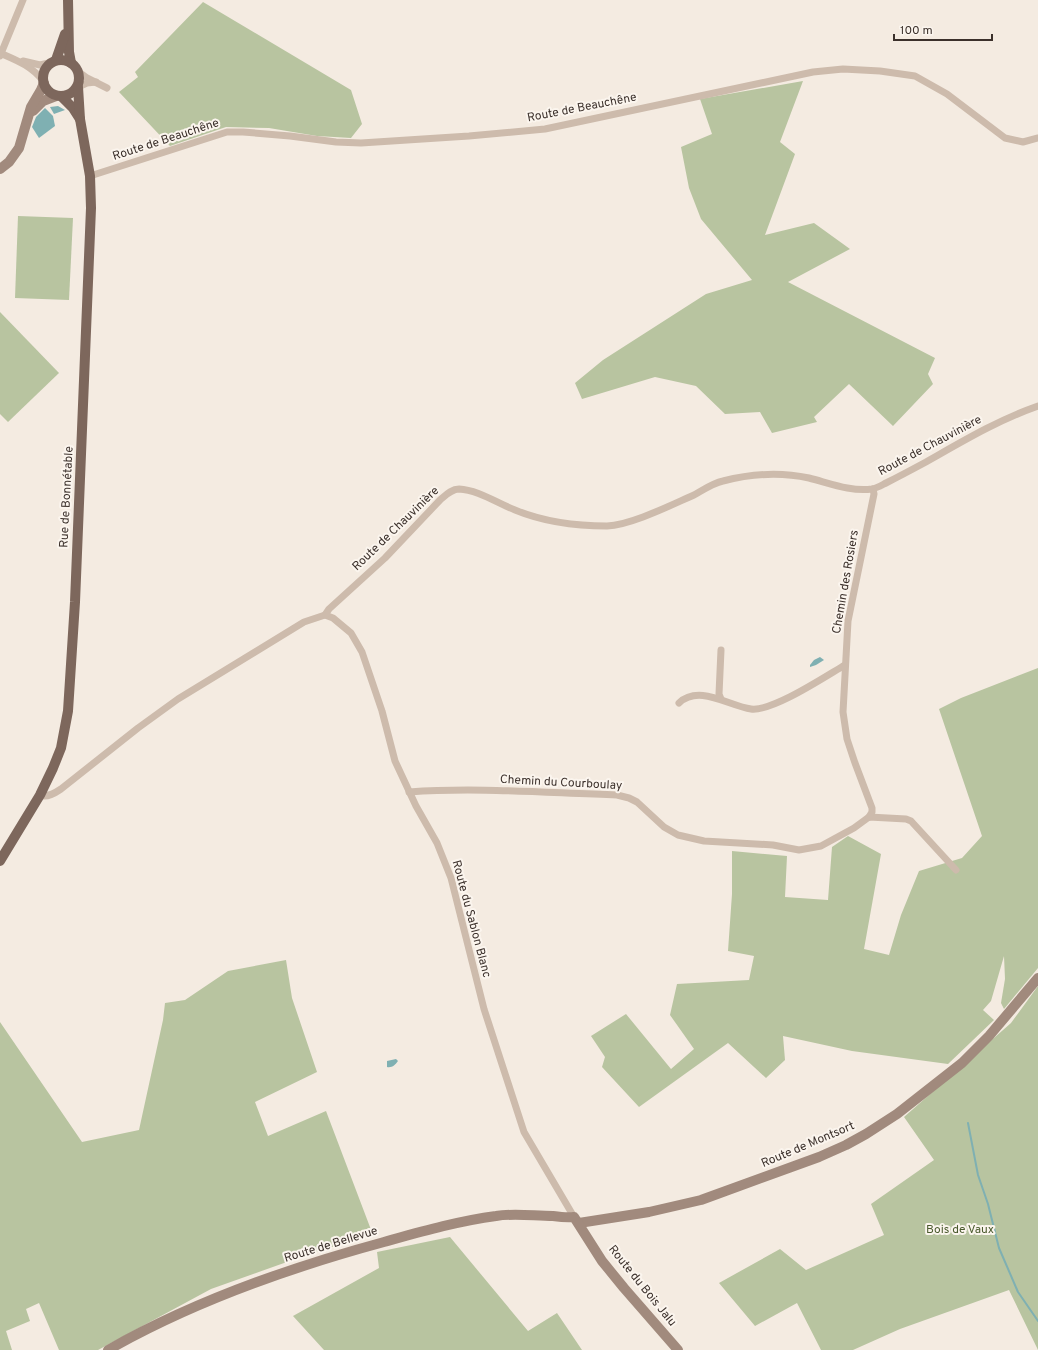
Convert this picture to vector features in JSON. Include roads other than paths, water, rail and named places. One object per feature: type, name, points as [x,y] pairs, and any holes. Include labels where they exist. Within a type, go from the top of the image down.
[{"type":"main road","points":[[68,0],[69,52],[71,63]]},
{"type":"main road","points":[[54,61],[62,60],[71,63],[79,72],[80,78],[78,87],[71,94],[59,96],[51,94],[43,82],[45,70],[54,61],[62,47],[69,22]]},
{"type":"main road","name":"Rue de Bonnétable","points":[[0,861],[40,795],[53,768],[60,748],[68,711],[71,681],[91,208],[90,176],[80,119],[78,87]]},
{"type":"main road","name":"Rue de Bonnétable","points":[[59,96],[73,108],[80,119]]},
{"type":"street","points":[[23,0],[0,54],[40,65],[54,61]]},
{"type":"street","points":[[0,169],[9,162],[19,148],[31,107],[41,90],[43,82],[34,70],[15,59]]},
{"type":"street","name":"Route de Beauchêne","points":[[90,176],[227,132],[243,132],[336,142],[361,143],[469,136],[545,129],[813,72],[843,69],[880,71],[915,76],[947,94],[1005,138],[1023,142],[1038,138]]},
{"type":"street","points":[[79,72],[107,88]]},
{"type":"street","points":[[78,87],[86,83],[96,82]]},
{"type":"street","points":[[27,119],[43,101],[59,96]]},
{"type":"street","name":"Route de Chauvinière","points":[[40,795],[44,796],[54,794],[138,728],[178,699],[304,622],[325,615],[329,609],[385,558],[440,500],[456,489],[467,490],[516,511],[545,520],[581,525],[609,526],[631,521],[721,481],[749,476],[780,475],[807,478],[856,489],[873,489],[905,473],[979,431],[1015,414],[1038,406]]},
{"type":"street","name":"Chemin des Rosiers","points":[[868,817],[872,812],[872,808],[847,739],[843,712],[848,621],[872,502],[873,489]]},
{"type":"street","name":"Route du Sablon Blanc","points":[[325,615],[333,618],[351,633],[362,652],[380,705],[395,761],[409,792],[437,842],[451,878],[484,1010],[524,1132],[577,1220]]},
{"type":"street","points":[[721,650],[719,694],[721,700]]},
{"type":"street","points":[[679,703],[684,699],[696,695],[721,700],[751,709],[760,709],[800,691],[845,665]]},
{"type":"street","name":"Chemin du Courboulay","points":[[409,792],[473,790],[617,796],[629,798],[637,802],[664,827],[678,835],[704,841],[773,845],[799,850],[821,846],[854,828],[868,817]]},
{"type":"street","points":[[868,817],[906,819],[911,821],[956,870]]},
{"type":"street","name":"Route de Montsort","points":[[577,1220],[649,1212],[701,1200],[819,1157],[846,1145],[897,1114],[962,1063],[990,1036],[1038,978]]},
{"type":"street","name":"Route de Bellevue","points":[[108,1350],[192,1308],[253,1283],[355,1250],[411,1234],[497,1216],[577,1220]]},
{"type":"street","name":"Route du Bois Jalu","points":[[577,1220],[602,1260],[624,1288],[678,1350]]},
{"type":"water","points":[[58,106],[65,110],[54,114],[50,107]]},
{"type":"water","points":[[45,108],[53,116],[55,126],[39,138],[32,127],[36,117]]},
{"type":"water","points":[[820,657],[824,660],[810,667],[814,660]]},
{"type":"water","points":[[396,1059],[398,1061],[395,1065],[387,1067],[387,1061]]},
{"type":"waterway","points":[[968,1123],[978,1175],[988,1204],[999,1248],[1018,1292],[1038,1321]]},
{"type":"park label","name":"Bois de Vaux","points":[[960,1230]]}]
